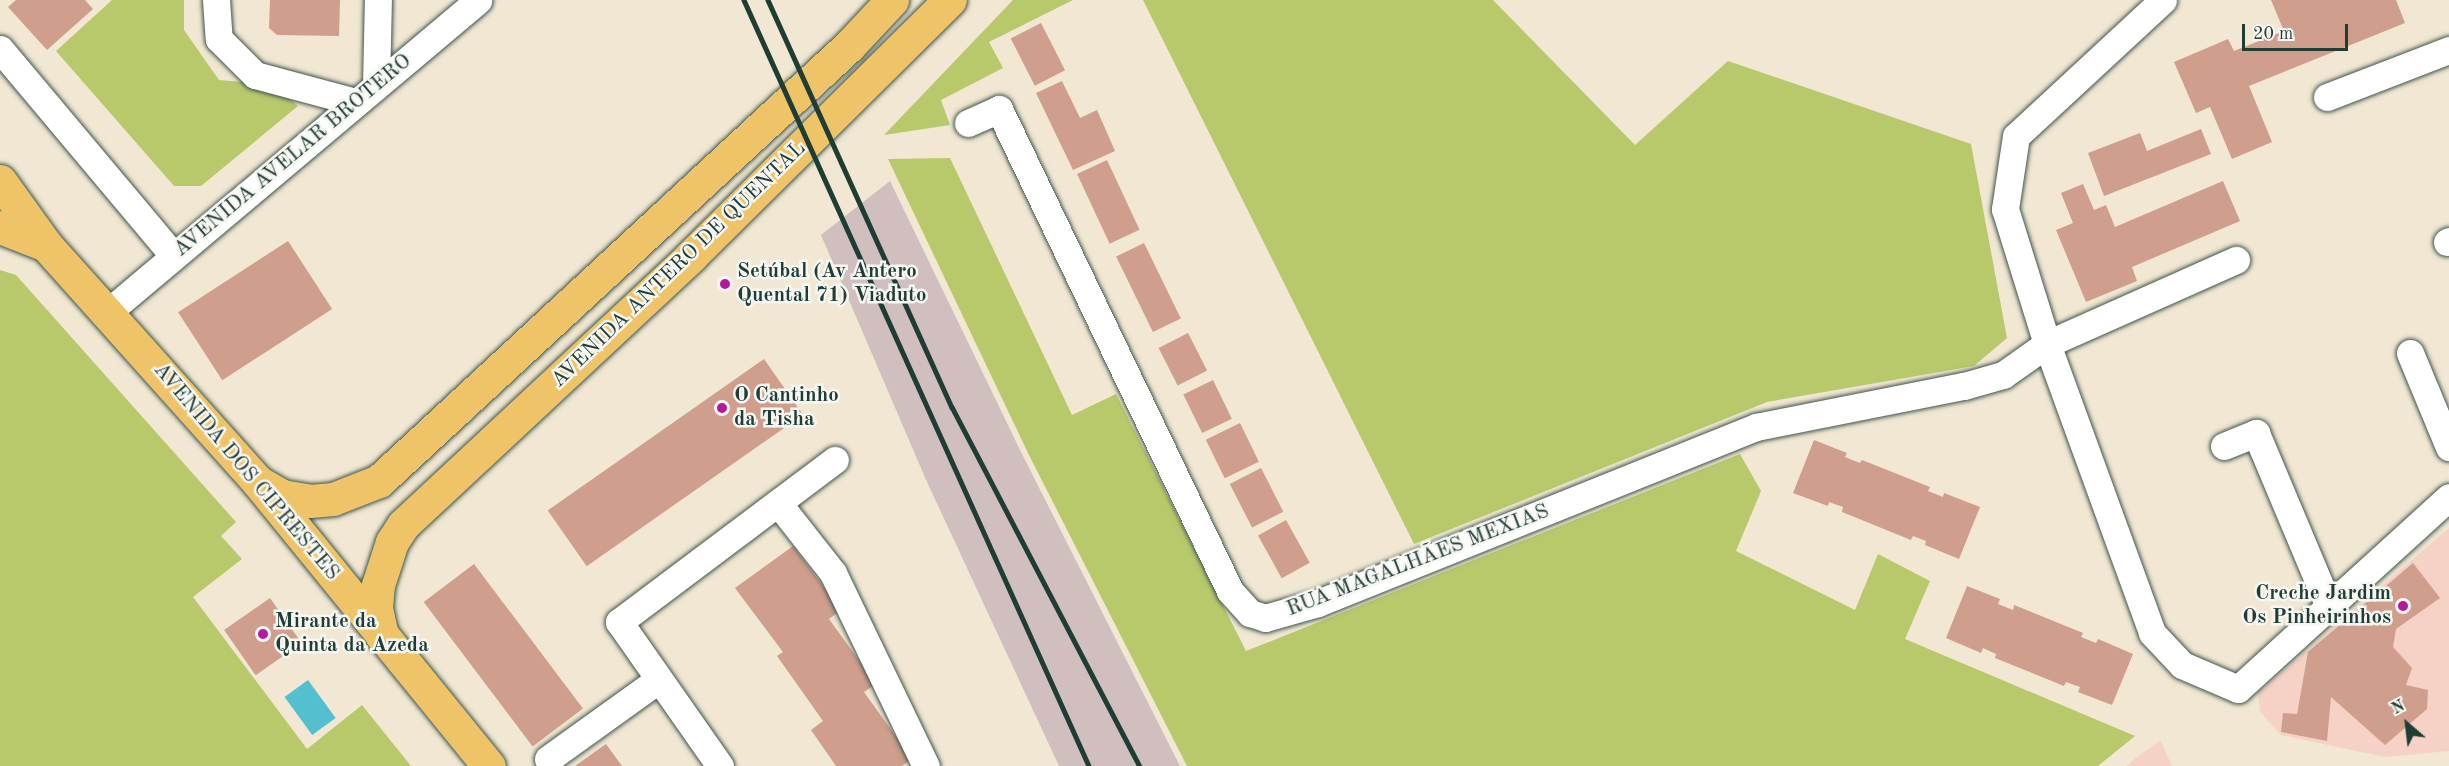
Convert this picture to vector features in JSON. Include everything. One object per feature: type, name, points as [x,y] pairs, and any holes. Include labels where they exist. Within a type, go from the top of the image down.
[{"type":"main road","name":"AVENIDA ANTERO DE QUENTAL","points":[[258,482],[282,496],[310,501],[333,499],[379,481],[434,433],[849,46],[892,0]]},
{"type":"main road","name":"AVENIDA ANTERO DE QUENTAL","points":[[382,636],[376,607],[378,585],[392,542],[403,525],[691,256],[950,0]]},
{"type":"main road","name":"AVENIDA DOS CIPRESTES","points":[[0,181],[46,245],[258,482],[489,766]]},
{"type":"main road","points":[[0,227],[46,245]]},
{"type":"street","points":[[216,0],[219,39],[255,75],[366,94],[378,0]]},
{"type":"street","name":"AVENIDA AVELAR BROTERO","points":[[108,312],[477,0]]},
{"type":"street","points":[[2163,0],[2016,136],[2005,209],[2047,344],[2152,633],[2182,665],[2238,689],[2449,497]]},
{"type":"street","points":[[0,49],[174,256]]},
{"type":"street","points":[[2327,98],[2449,50]]},
{"type":"street","name":"RUA MAGALHÃES MEXIAS","points":[[968,123],[999,109],[1230,591],[1250,613],[1265,618],[1318,603],[1756,427],[1964,386],[2003,375],[2047,344]]},
{"type":"street","points":[[2047,344],[2236,260]]},
{"type":"street","points":[[2410,353],[2449,447]]},
{"type":"street","points":[[2224,446],[2256,433],[2329,607]]},
{"type":"street","points":[[720,766],[619,622],[835,460]]},
{"type":"street","points":[[778,503],[833,573],[926,766]]},
{"type":"street","points":[[549,759],[658,680]]},
{"type":"shaded area","points":[[890,181],[1021,452],[1180,766],[1059,766],[927,482],[821,235]]},
{"type":"shaded area","name":"Creche Jardim Os Pinheirinhos","points":[[2449,528],[2449,751],[2385,757],[2281,735],[2260,712],[2258,693]]},
{"type":"shaded area","points":[[2160,740],[2172,766],[2126,766]]},
{"type":"green space","points":[[112,0],[184,0],[184,30],[219,80],[255,83],[284,94],[298,106],[201,186],[174,186],[56,51]]},
{"type":"green space","points":[[1013,0],[1073,0],[989,42],[1003,68],[941,100],[950,125],[884,135]]},
{"type":"green space","points":[[1143,0],[1493,0],[1635,145],[1728,61],[1971,144],[2007,338],[1974,366],[1767,402],[1414,544]]},
{"type":"green space","points":[[950,158],[1072,415],[1116,394],[1246,651],[1740,454],[1761,491],[1736,551],[1855,610],[1878,554],[1930,581],[1905,639],[2135,736],[2098,766],[1187,766],[1029,455],[888,159]]},
{"type":"green space","points":[[0,270],[16,275],[236,522],[221,536],[242,559],[193,597],[307,749],[362,705],[411,766],[0,766]]},
{"type":"water","points":[[308,680],[336,718],[312,735],[285,697]]},
{"type":"building","points":[[16,0],[85,0],[93,9],[47,50],[8,7]]},
{"type":"building","points":[[270,0],[340,0],[339,36],[277,35],[269,28]]},
{"type":"building","points":[[2271,0],[2396,0],[2405,23],[2249,86],[2272,142],[2232,159],[2210,107],[2196,113],[2174,62],[2228,39],[2234,51],[2284,31]]},
{"type":"building","points":[[1041,23],[1065,70],[1035,86],[1011,38]]},
{"type":"building","points":[[1062,81],[1080,118],[1097,110],[1115,151],[1073,170],[1036,93]]},
{"type":"building","points":[[2201,129],[2211,154],[2104,196],[2088,153],[2140,133],[2147,151]]},
{"type":"building","points":[[1107,160],[1140,230],[1110,244],[1077,174]]},
{"type":"building","points":[[2223,181],[2240,221],[2132,267],[2137,281],[2086,302],[2056,230],[2073,223],[2061,193],[2083,184],[2094,210],[2106,205],[2115,227]]},
{"type":"building","points":[[288,241],[332,309],[222,380],[178,312]]},
{"type":"building","points":[[1144,243],[1181,318],[1153,332],[1116,257]]},
{"type":"building","points":[[1188,333],[1207,370],[1178,385],[1159,348]]},
{"type":"building","points":[[764,359],[803,415],[587,566],[548,510]]},
{"type":"building","points":[[1213,380],[1232,419],[1202,433],[1183,394]]},
{"type":"building","points":[[1240,423],[1259,462],[1225,478],[1206,440]]},
{"type":"building","points":[[1814,440],[1847,453],[1845,457],[1860,463],[1862,460],[1930,487],[1928,491],[1943,497],[1944,493],[1980,507],[1959,559],[1925,545],[1926,541],[1913,536],[1911,540],[1842,512],[1843,507],[1829,502],[1828,506],[1793,493]]},
{"type":"building","points":[[1261,468],[1283,512],[1252,528],[1230,484]]},
{"type":"building","points":[[1286,520],[1310,563],[1282,578],[1258,536]]},
{"type":"building","points":[[793,546],[841,610],[829,619],[876,684],[864,692],[912,759],[902,766],[836,766],[811,730],[823,721],[777,656],[783,652],[735,588]]},
{"type":"building","points":[[2413,563],[2440,598],[2396,629],[2393,647],[2412,668],[2406,685],[2428,690],[2427,709],[2385,745],[2331,697],[2327,741],[2281,732],[2283,713],[2297,714],[2308,652]]},
{"type":"building","points":[[474,564],[583,709],[533,746],[424,602]]},
{"type":"building","points":[[1967,586],[2000,599],[1998,604],[2013,610],[2014,605],[2083,633],[2081,637],[2096,643],[2098,639],[2133,654],[2112,705],[2078,692],[2080,687],[2066,682],[2064,686],[1995,658],[1996,654],[1983,648],[1981,653],[1946,638]]},
{"type":"building","points":[[270,598],[302,643],[256,675],[224,630]]},
{"type":"building","points":[[606,744],[622,766],[575,766]]},
{"type":"railway","points":[[744,0],[1089,766]]},
{"type":"railway","points":[[768,0],[952,407],[1140,766]]},
{"type":"place","name":"Setúbal (Av Antero Quental 71) Viaduto","points":[[725,284]]},
{"type":"place","name":"O Cantinho da Tisha","points":[[722,408]]},
{"type":"place","name":"Creche Jardim Os Pinheirinhos","points":[[2403,606]]},
{"type":"place","name":"Mirante da Quinta da Azeda","points":[[263,634]]}]
